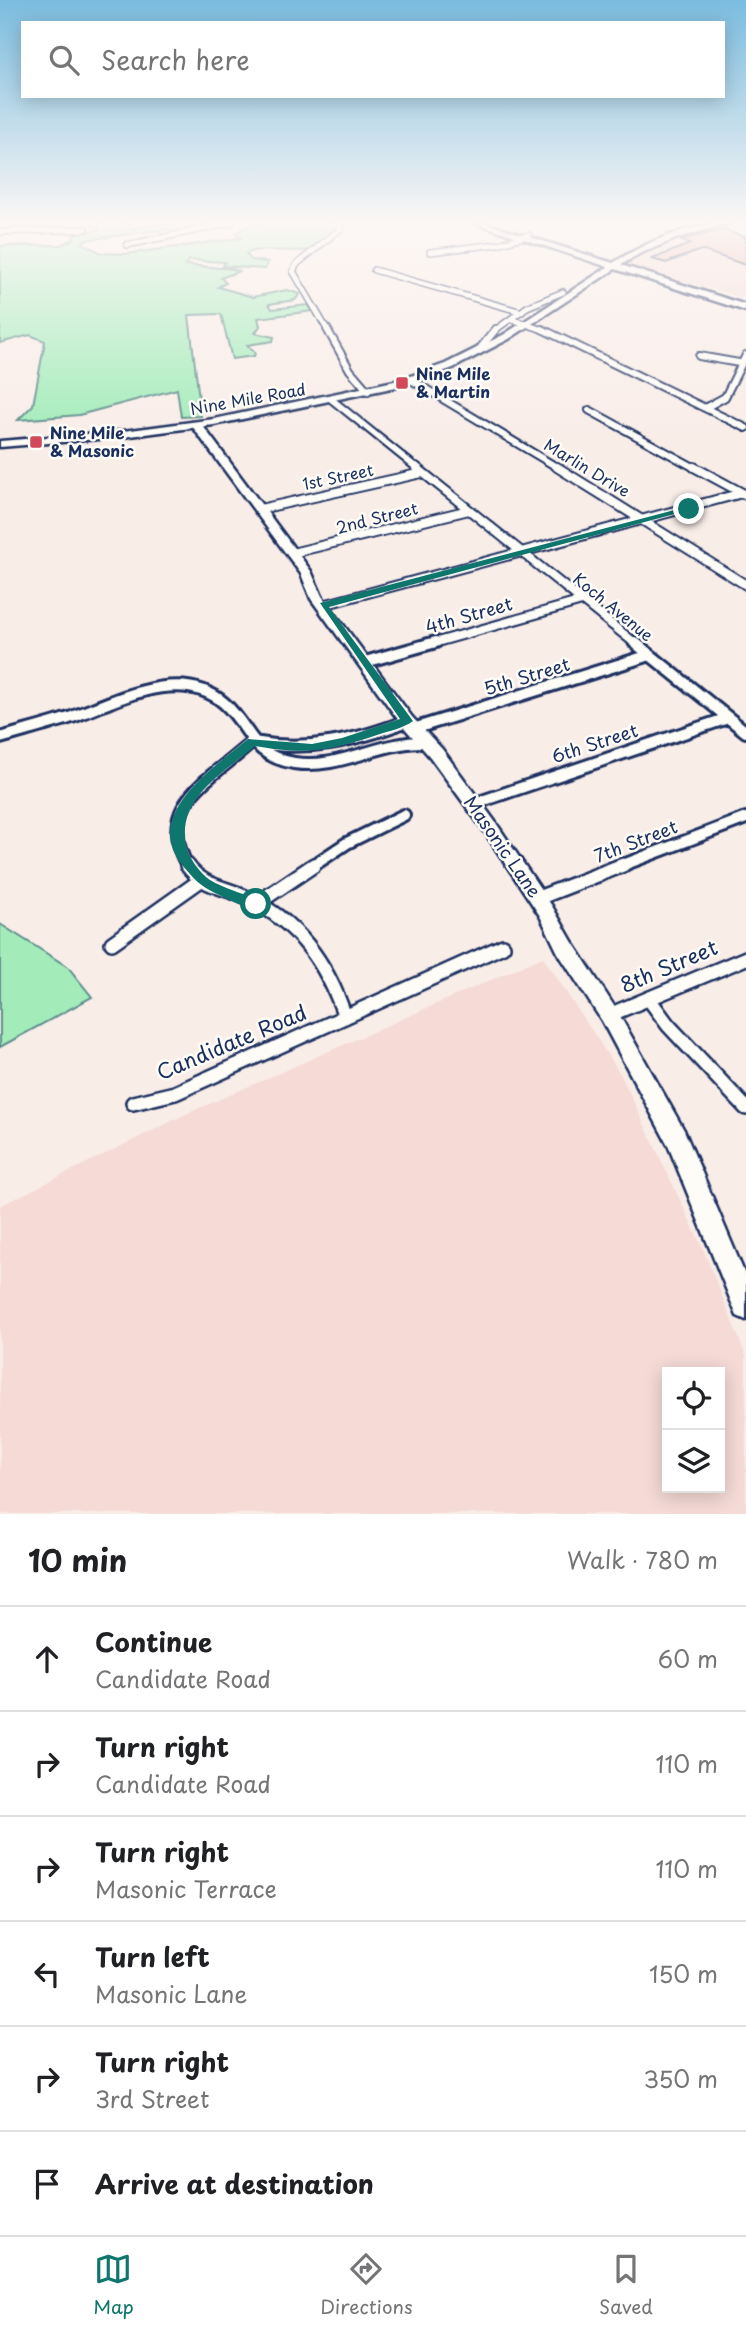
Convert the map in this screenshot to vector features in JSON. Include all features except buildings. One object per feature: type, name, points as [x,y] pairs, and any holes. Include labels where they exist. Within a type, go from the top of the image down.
[{"type":"main road","name":"Nine Mile Road","points":[[0,444],[84,438],[196,424],[331,400],[411,380],[492,343],[520,319],[560,294]]},
{"type":"main road","name":"Nine Mile Road","points":[[520,319],[561,294]]},
{"type":"main road","points":[[699,294],[746,308]]},
{"type":"main road","points":[[717,294],[746,303]]},
{"type":"main road","name":"Masonic Lane","points":[[196,424],[292,553],[323,605],[473,804],[538,898],[565,947],[609,1015],[676,1138],[746,1307]]},
{"type":"street","points":[[306,294],[348,366],[368,391]]},
{"type":"street","points":[[444,294],[520,319],[746,428]]},
{"type":"street","points":[[478,351],[487,337],[520,319]]},
{"type":"street","points":[[705,408],[725,397],[746,355]]},
{"type":"street","points":[[699,356],[740,363]]},
{"type":"street","name":"Marlin Drive","points":[[411,380],[646,520],[746,585]]},
{"type":"street","name":"Koch Avenue","points":[[331,400],[746,732]]},
{"type":"street","points":[[589,410],[744,494]]},
{"type":"street","name":"1st Street","points":[[260,509],[422,473]]},
{"type":"street","points":[[323,605],[744,494]]},
{"type":"street","name":"2nd Street","points":[[292,553],[469,510]]},
{"type":"street","name":"4th Street","points":[[365,662],[582,601]]},
{"type":"street","name":"5th Street","points":[[252,742],[291,749],[312,748],[415,730],[650,656]]},
{"type":"street","points":[[0,738],[131,696],[177,687],[199,690],[219,699],[265,756],[311,765],[396,741],[415,730]]},
{"type":"street","name":"6th Street","points":[[473,804],[728,718]]},
{"type":"street","points":[[252,742],[205,780],[182,808],[177,829],[179,850],[201,880],[256,904],[316,953],[328,971],[345,1017]]},
{"type":"street","points":[[256,904],[347,843],[404,815]]},
{"type":"street","name":"7th Street","points":[[538,898],[746,818]]},
{"type":"street","points":[[111,943],[201,880]]},
{"type":"street","name":"Candidate Road","points":[[133,1103],[175,1093],[503,946]]},
{"type":"street","name":"8th Street","points":[[609,1015],[746,958]]},
{"type":"street","points":[[649,999],[668,1024],[746,1108]]},
{"type":"shaded area","points":[[728,294],[746,294],[746,299]]},
{"type":"shaded area","points":[[543,957],[621,1075],[704,1251],[746,1356],[746,1514],[0,1514],[0,1206],[184,1115]]},
{"type":"green space","points":[[0,294],[241,294],[253,297],[269,294],[299,294],[295,300],[269,304],[272,309],[308,305],[313,311],[258,318],[260,326],[255,333],[274,337],[273,341],[247,345],[255,353],[254,356],[232,359],[221,314],[189,315],[201,416],[181,417],[177,389],[79,415],[18,420],[33,405],[45,341],[30,335],[0,343]]},
{"type":"green space","points":[[0,924],[68,967],[92,997],[0,1047]]},
{"type":"place","name":"Nine Mile & Martin","points":[[402,383]]},
{"type":"place","name":"Nine Mile & Masonic","points":[[36,442]]},
{"type":"route","points":[[256,904],[204,883],[182,856],[177,840],[179,818],[182,808],[194,791],[252,742],[291,749],[312,748],[343,742],[407,721],[323,605],[689,509]]}]
